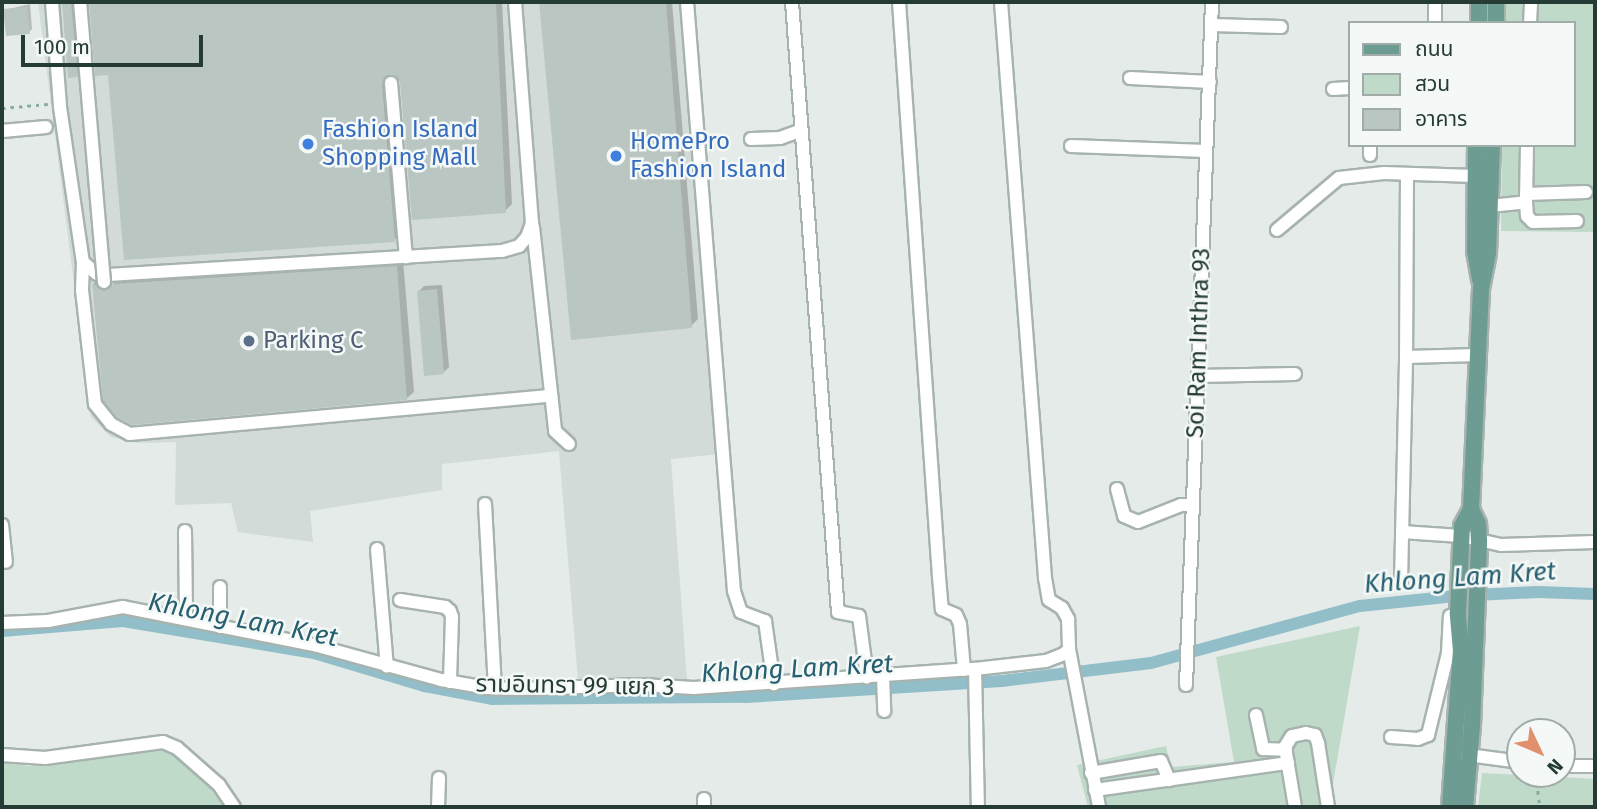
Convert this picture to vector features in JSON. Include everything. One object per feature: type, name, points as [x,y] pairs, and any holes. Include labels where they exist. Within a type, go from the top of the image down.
[{"type":"main road","points":[[1479,2],[1479,21]]},
{"type":"main road","points":[[1496,2],[1496,21]]},
{"type":"main road","points":[[1476,147],[1475,251],[1481,289]]},
{"type":"main road","points":[[1465,807],[1454,652],[1454,610],[1462,526],[1471,509],[1481,289],[1488,253],[1492,147]]},
{"type":"main road","points":[[1450,807],[1463,754],[1476,605],[1479,541],[1478,524],[1471,509]]},
{"type":"street","points":[[52,2],[60,107],[83,262],[82,290],[95,404],[111,424],[130,433],[551,396]]},
{"type":"street","points":[[80,2],[104,282]]},
{"type":"street","points":[[515,2],[532,223],[555,431],[569,444]]},
{"type":"street","points":[[687,2],[734,591],[741,612],[765,621],[774,684]]},
{"type":"street","points":[[792,2],[838,612],[859,615],[867,677]]},
{"type":"street","points":[[899,2],[942,609],[957,617],[960,624],[976,693],[978,807]]},
{"type":"street","points":[[1001,2],[1045,578],[1049,600],[1062,608],[1068,619],[1070,652],[1099,807]]},
{"type":"street","name":"Soi Ram Inthra 93","points":[[1186,685],[1212,2]]},
{"type":"street","points":[[1434,2],[1435,21]]},
{"type":"street","points":[[1530,21],[1531,2]]},
{"type":"street","points":[[1212,25],[1282,27]]},
{"type":"street","points":[[1130,78],[1210,82]]},
{"type":"street","points":[[391,83],[406,257]]},
{"type":"street","points":[[1333,89],[1348,88]]},
{"type":"street","points":[[2,131],[46,127]]},
{"type":"street","points":[[751,139],[780,138],[802,130]]},
{"type":"street","points":[[1071,146],[1206,151]]},
{"type":"street","points":[[1527,147],[1527,216],[1533,222],[1577,221]]},
{"type":"street","points":[[1277,230],[1339,178],[1353,175],[1407,174],[1475,176]]},
{"type":"street","points":[[1401,581],[1407,174]]},
{"type":"street","points":[[1490,206],[1526,198],[1586,192]]},
{"type":"street","points":[[83,262],[97,274],[108,275],[502,251],[519,246],[527,237],[532,223]]},
{"type":"street","points":[[1406,357],[1478,355]]},
{"type":"street","points":[[1198,376],[1295,374]]},
{"type":"street","points":[[1117,489],[1124,516],[1138,522],[1181,505],[1193,505]]},
{"type":"street","points":[[485,505],[495,688]]},
{"type":"street","points":[[2,525],[6,562]]},
{"type":"street","points":[[184,531],[186,619]]},
{"type":"street","points":[[1402,532],[1461,536],[1501,545],[1595,542]]},
{"type":"street","points":[[377,549],[387,667]]},
{"type":"street","points":[[220,587],[220,627]]},
{"type":"street","points":[[400,600],[445,607],[450,611],[450,681]]},
{"type":"street","name":"รามอินทรา 99 แยก 3","points":[[2,623],[48,621],[123,607],[314,645],[387,667],[495,688],[629,685],[694,688],[867,677],[883,679],[971,672],[1046,661],[1070,652]]},
{"type":"street","points":[[1391,737],[1418,739],[1428,735],[1454,652]]},
{"type":"street","points":[[883,679],[884,705]]},
{"type":"street","points":[[1255,715],[1263,749],[1287,756]]},
{"type":"street","points":[[1294,807],[1287,741],[1292,736],[1306,733],[1315,735],[1328,807]]},
{"type":"street","points":[[2,755],[45,758],[163,742],[177,748],[219,785],[233,807]]},
{"type":"street","points":[[1463,754],[1506,760]]},
{"type":"street","points":[[1095,790],[1169,780],[1287,756]]},
{"type":"street","points":[[1091,773],[1161,761],[1169,780]]},
{"type":"street","points":[[1576,766],[1595,766]]},
{"type":"street","points":[[438,807],[439,778]]},
{"type":"path","points":[[2,108],[48,104]]},
{"type":"path","points":[[1538,788],[1540,807]]},
{"type":"shaded area","points":[[38,2],[684,2],[720,454],[671,459],[687,681],[578,680],[559,451],[442,464],[442,490],[310,511],[313,542],[238,532],[231,503],[175,505],[176,442],[139,443],[111,437],[91,417]]},
{"type":"green space","points":[[1503,2],[1595,2],[1595,232],[1501,231],[1502,147],[1576,147],[1576,21],[1502,21]]},
{"type":"green space","points":[[1360,626],[1329,807],[1088,807],[1077,765],[1166,746],[1171,767],[1234,762],[1216,657]]},
{"type":"green space","points":[[155,746],[180,757],[220,795],[227,807],[2,807],[2,762],[29,766]]},
{"type":"green space","points":[[1482,773],[1506,774],[1506,788],[1576,788],[1576,778],[1595,779],[1595,807],[1478,807]]},
{"type":"building","points":[[62,2],[71,2],[78,77],[68,78]]},
{"type":"building","name":"Fashion Island Shopping Mall","points":[[89,2],[496,2],[506,213],[412,220],[400,82],[395,75],[390,74],[382,84],[395,242],[124,260],[108,75],[95,76]]},
{"type":"building","name":"HomePro Fashion Island","points":[[539,2],[666,2],[692,328],[571,340]]},
{"type":"building","points":[[27,7],[30,34],[6,36],[3,9]]},
{"type":"building","name":"Parking C","points":[[397,266],[407,400],[132,425],[117,417],[103,401],[92,283],[104,291],[112,284]]},
{"type":"building","points":[[437,289],[444,374],[424,376],[417,291]]},
{"type":"waterway","name":"Khlong Lam Kret","points":[[2,631],[123,621],[314,653],[425,686],[492,699],[746,697],[1002,681],[1151,663],[1360,606],[1455,596],[1538,592],[1595,594]]},
{"type":"place","name":"Fashion Island Shopping Mall","points":[[308,144]]},
{"type":"place","name":"HomePro Fashion Island","points":[[616,156]]},
{"type":"place","name":"Parking C","points":[[249,341]]}]
